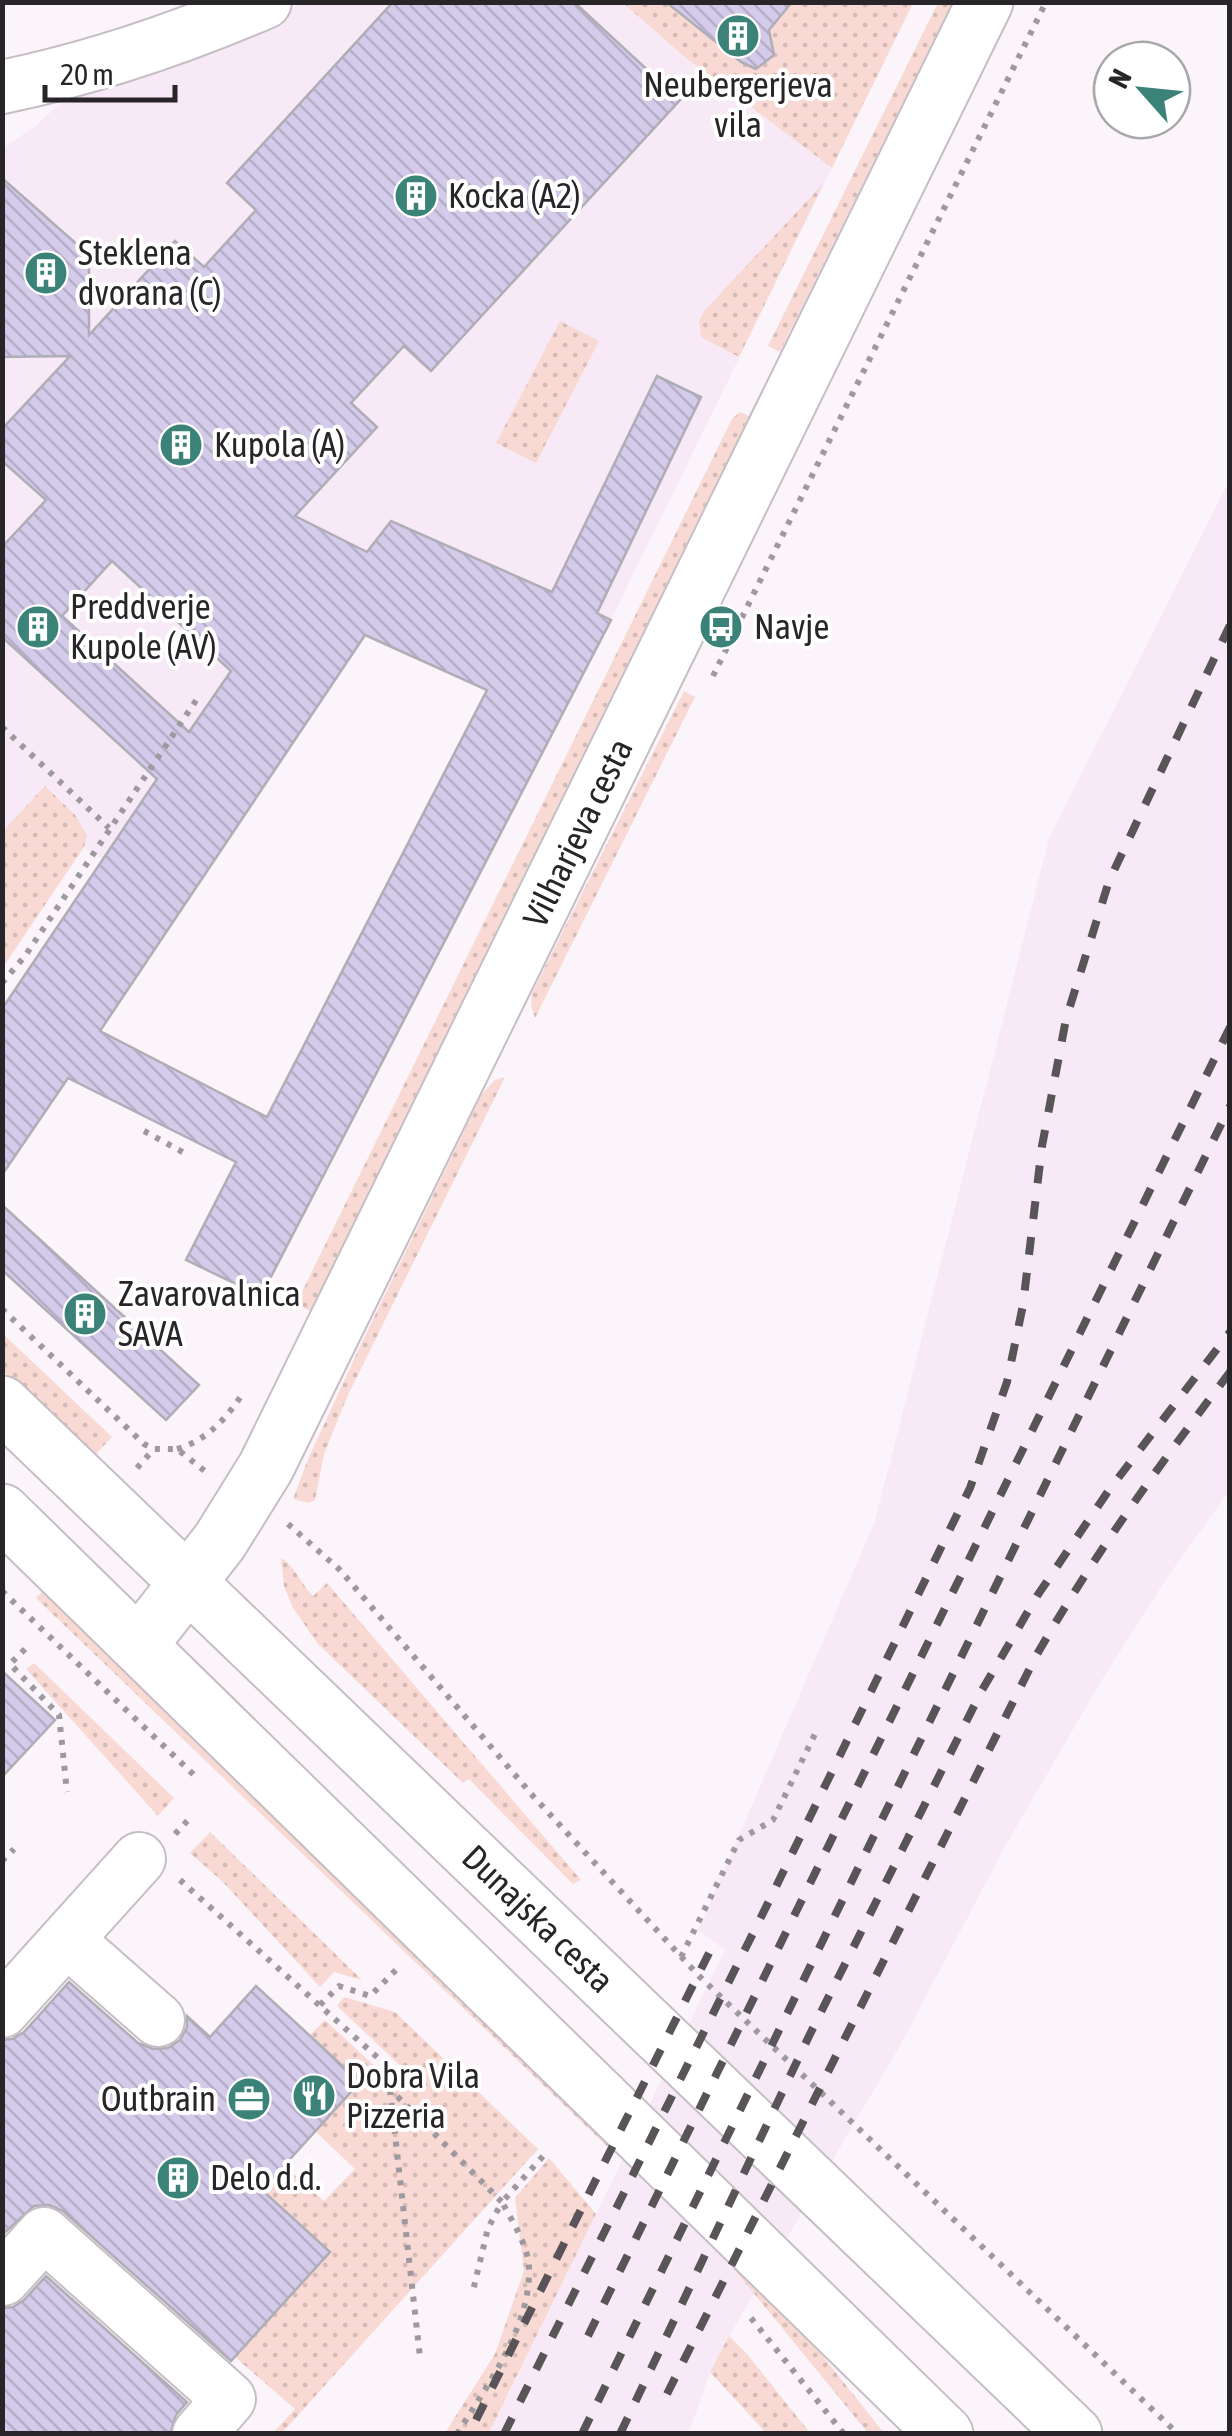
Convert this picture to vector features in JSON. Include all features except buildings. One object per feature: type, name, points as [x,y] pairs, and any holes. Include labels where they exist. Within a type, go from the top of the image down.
[{"type":"main road","name":"Vilharjeva cesta","points":[[139,1645],[220,1541],[266,1468],[985,2]]},
{"type":"main road","name":"Dunajska cesta","points":[[2,1404],[1073,2427]]},
{"type":"main road","points":[[2,1512],[944,2434]]},
{"type":"street","points":[[2,87],[119,58],[202,30],[265,2]]},
{"type":"street","points":[[2,2011],[67,1940],[160,1854]]},
{"type":"street","points":[[67,1940],[158,2020]]},
{"type":"street","points":[[3,2279],[44,2234],[229,2399],[199,2434]]},
{"type":"path","points":[[2,982],[24,956],[197,700]]},
{"type":"path","points":[[2,727],[109,828]]},
{"type":"path","points":[[144,1131],[188,1154]]},
{"type":"path","points":[[2,1309],[130,1432],[154,1449],[177,1450],[212,1476]]},
{"type":"path","points":[[130,1476],[154,1449]]},
{"type":"path","points":[[286,1523],[326,1556],[533,1796],[681,1957],[1178,2434]]},
{"type":"path","points":[[2,1590],[10,1598]]},
{"type":"path","points":[[24,1649],[10,1664],[59,1716],[67,1792]]},
{"type":"path","points":[[681,1957],[740,1840],[773,1820],[815,1734]]},
{"type":"path","points":[[192,1816],[160,1854],[387,2066],[420,2356]]},
{"type":"path","points":[[2,1861],[14,1849]]},
{"type":"path","points":[[320,2005],[339,1986],[370,1996],[396,1969]]},
{"type":"path","points":[[390,2088],[502,2202],[529,2265],[506,2354],[457,2434]]},
{"type":"path","points":[[472,2295],[488,2228],[502,2202],[544,2155]]},
{"type":"shaded area","points":[[623,2],[686,58],[832,168],[611,620],[552,592],[367,552],[326,532],[102,859],[83,847],[3,967],[3,148],[59,104],[103,84],[203,57],[301,3]]},
{"type":"shaded area","points":[[623,3],[913,3],[832,168],[686,58]]},
{"type":"shaded area","points":[[938,3],[952,3],[780,352],[768,346]]},
{"type":"shaded area","points":[[823,184],[739,357],[701,337],[699,321],[705,310]]},
{"type":"shaded area","points":[[560,321],[599,341],[536,463],[496,443]]},
{"type":"shaded area","points":[[740,412],[749,416],[310,1311],[296,1304],[732,419]]},
{"type":"shaded area","points":[[1229,481],[1229,1491],[1166,1579],[1100,1683],[1004,1848],[902,2042],[729,2336],[710,2372],[689,2433],[489,2434],[725,1950],[698,1930],[875,1521],[1049,839]]},
{"type":"shaded area","points":[[684,691],[695,697],[535,1018],[532,993]]},
{"type":"shaded area","points":[[45,786],[76,816],[87,836],[84,847],[3,967],[3,831]]},
{"type":"shaded area","points":[[505,1077],[347,1397],[324,1454],[315,1500],[308,1503],[293,1499],[364,1338],[482,1094],[495,1080]]},
{"type":"shaded area","points":[[2,1333],[112,1437],[94,1456],[3,1371]]},
{"type":"shaded area","points":[[281,1558],[313,1596],[327,1583],[581,1880],[573,1884],[469,1779],[463,1783],[318,1644],[293,1608],[284,1586]]},
{"type":"shaded area","points":[[48,1586],[617,2144],[612,2151],[36,1598]]},
{"type":"shaded area","points":[[34,1663],[174,1798],[158,1816],[26,1669]]},
{"type":"shaded area","points":[[210,1832],[362,1980],[334,1972],[320,1987],[222,1881],[190,1853]]},
{"type":"shaded area","points":[[344,1997],[395,2012],[538,2149],[282,2433],[273,2433],[295,2409],[235,2357],[330,2252],[262,2190],[284,2166],[324,2201],[355,2169],[316,2132],[360,2082],[310,2035],[325,2020],[395,2085],[407,2072],[337,2006]]},
{"type":"shaded area","points":[[549,2158],[596,2214],[489,2433],[445,2433],[495,2354],[524,2271],[515,2198]]},
{"type":"shaded area","points":[[738,2264],[790,2315],[884,2433],[868,2433],[734,2269]]},
{"type":"shaded area","points":[[729,2336],[810,2433],[766,2433],[710,2372]]},
{"type":"railway","points":[[504,2434],[970,1488],[1007,1382],[1023,1305],[1042,1146],[1066,1019],[1109,881],[1230,625]]},
{"type":"railway","points":[[588,2336],[1230,1027]]},
{"type":"railway","points":[[582,2434],[1230,1106]]},
{"type":"railway","points":[[620,2434],[810,2034],[981,1692],[1037,1596],[1109,1490],[1230,1332]]},
{"type":"railway","points":[[667,2394],[1036,1656],[1128,1511],[1230,1372]]},
{"type":"railway","points":[[476,2420],[714,1943]]},
{"type":"place","name":"Neubergerjeva vila","points":[[738,36]]},
{"type":"place","name":"Kocka (A2)","points":[[416,196]]},
{"type":"place","name":"Steklena dvorana (C)","points":[[46,273]]},
{"type":"place","name":"Kupola (A)","points":[[181,445]]},
{"type":"place","name":"Preddverje Kupole (AV)","points":[[38,627]]},
{"type":"place","name":"Navje","points":[[721,627]]},
{"type":"place","name":"Zavarovalnica SAVA","points":[[85,1314]]},
{"type":"place","name":"Dobra Vila Pizzeria","points":[[314,2096]]},
{"type":"place","name":"Outbrain","points":[[249,2099]]},
{"type":"place","name":"Delo d.d.","points":[[178,2178]]}]
